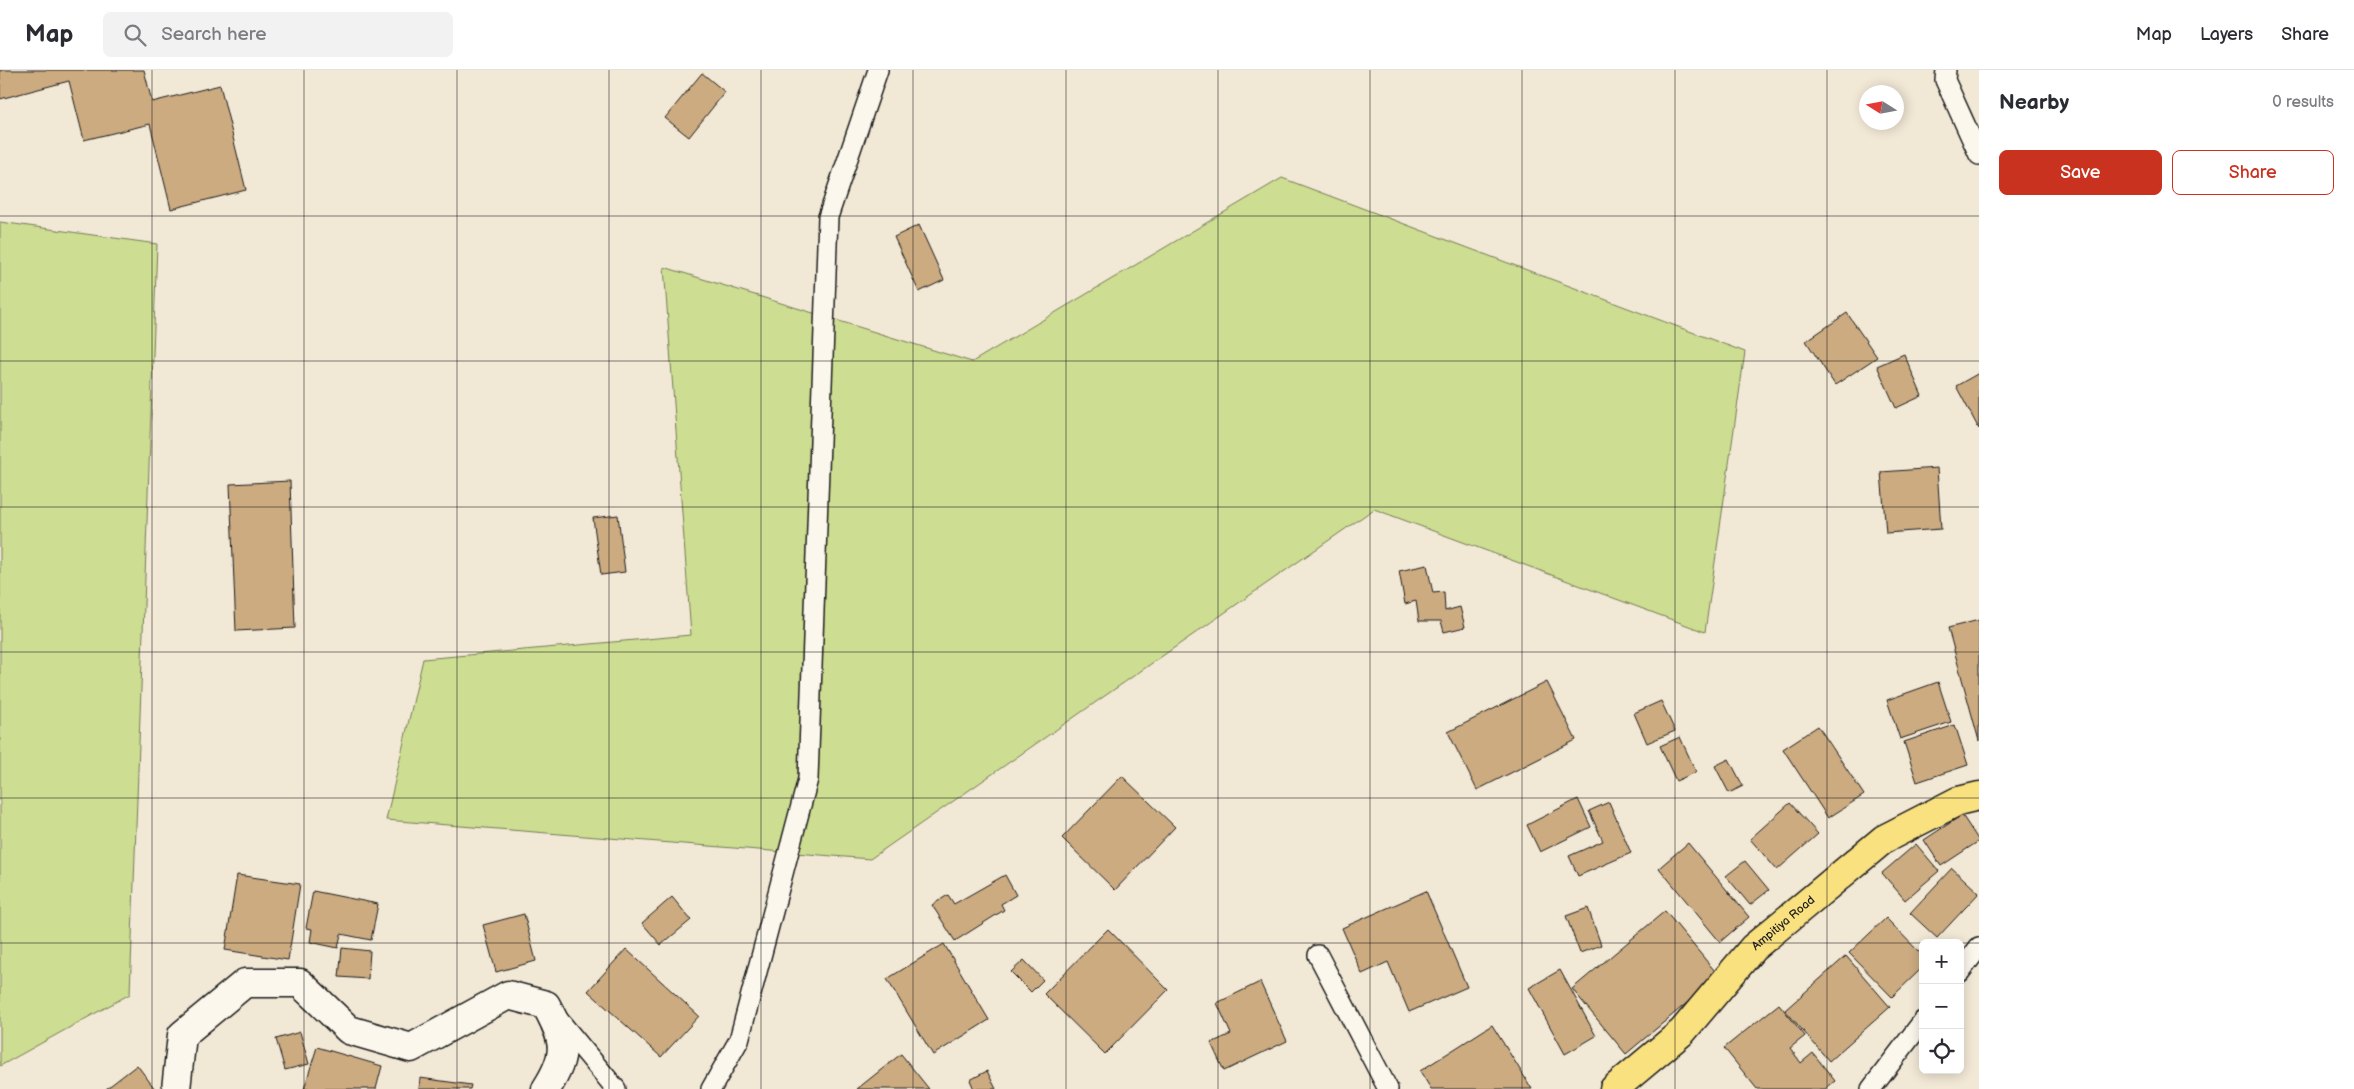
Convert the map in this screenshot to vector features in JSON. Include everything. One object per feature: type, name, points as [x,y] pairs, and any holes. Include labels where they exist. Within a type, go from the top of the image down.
[{"type":"main road","name":"Ampitiya Road","points":[[1614,1089],[1682,1032],[1754,948],[1884,839],[1958,801],[1979,796]]},
{"type":"street","points":[[176,1089],[182,1035],[245,983],[300,983],[349,1030],[411,1048],[508,995],[546,1005],[562,1035],[560,1067],[546,1089]]},
{"type":"lane","points":[[711,1089],[739,1040],[808,779],[828,217],[878,70]]},
{"type":"lane","points":[[1946,70],[1945,80],[1979,155]]},
{"type":"lane","points":[[1964,967],[1979,947]]},
{"type":"lane","points":[[1318,955],[1388,1089]]},
{"type":"lane","points":[[546,1005],[616,1089]]},
{"type":"lane","points":[[1871,1089],[1919,1026]]},
{"type":"green space","points":[[1282,178],[1745,352],[1705,632],[1374,509],[870,859],[386,820],[423,659],[691,635],[664,267],[972,362]]},
{"type":"green space","points":[[0,222],[157,244],[130,994],[0,1066]]},
{"type":"building","points":[[0,70],[144,70],[152,102],[220,85],[246,190],[171,209],[150,124],[84,140],[69,81],[0,99]]},
{"type":"building","points":[[702,73],[725,92],[689,137],[665,118]]},
{"type":"building","points":[[919,225],[944,280],[919,292],[894,237]]},
{"type":"building","points":[[1847,313],[1877,357],[1835,385],[1806,341]]},
{"type":"building","points":[[1904,354],[1922,396],[1896,408],[1877,366]]},
{"type":"building","points":[[1979,373],[1979,429],[1956,386]]},
{"type":"building","points":[[1937,468],[1941,529],[1886,533],[1881,472]]},
{"type":"building","points":[[290,481],[295,628],[236,631],[230,484]]},
{"type":"building","points":[[618,515],[625,572],[601,575],[593,518]]},
{"type":"building","points":[[1427,565],[1433,593],[1444,592],[1445,611],[1460,607],[1465,627],[1444,632],[1441,621],[1419,621],[1416,601],[1405,604],[1399,571]]},
{"type":"building","points":[[1979,620],[1979,741],[1948,628]]},
{"type":"building","points":[[1547,682],[1576,740],[1477,790],[1448,732]]},
{"type":"building","points":[[1938,682],[1951,722],[1900,739],[1887,700]]},
{"type":"building","points":[[1661,701],[1675,731],[1647,743],[1634,713]]},
{"type":"building","points":[[1955,725],[1968,765],[1917,782],[1904,742]]},
{"type":"building","points":[[1818,726],[1864,795],[1828,818],[1783,749]]},
{"type":"building","points":[[1680,737],[1696,772],[1676,781],[1660,746]]},
{"type":"building","points":[[1729,759],[1743,786],[1729,793],[1715,766]]},
{"type":"building","points":[[1122,776],[1175,827],[1115,890],[1062,838]]},
{"type":"building","points":[[1578,799],[1591,827],[1540,852],[1527,825]]},
{"type":"building","points":[[1609,802],[1631,853],[1578,876],[1569,856],[1603,841],[1589,811]]},
{"type":"building","points":[[1790,803],[1818,834],[1777,870],[1750,839]]},
{"type":"building","points":[[1962,815],[1979,841],[1941,866],[1924,840]]},
{"type":"building","points":[[1688,843],[1749,917],[1720,942],[1659,868]]},
{"type":"building","points":[[1916,844],[1939,871],[1905,900],[1882,873]]},
{"type":"building","points":[[1745,861],[1769,890],[1750,905],[1726,876]]},
{"type":"building","points":[[1952,868],[1979,893],[1937,938],[1910,913]]},
{"type":"building","points":[[237,875],[300,884],[288,960],[225,950]]},
{"type":"building","points":[[1005,875],[1016,895],[1001,904],[1004,910],[955,941],[932,905],[948,895],[954,904]]},
{"type":"building","points":[[313,891],[378,904],[371,940],[341,934],[338,948],[310,942],[312,929],[306,928]]},
{"type":"building","points":[[1426,891],[1467,987],[1409,1012],[1388,962],[1362,974],[1342,928]]},
{"type":"building","points":[[672,897],[691,920],[661,945],[642,923]]},
{"type":"building","points":[[1588,908],[1601,945],[1580,953],[1566,916]]},
{"type":"building","points":[[1665,911],[1719,976],[1626,1054],[1572,989]]},
{"type":"building","points":[[524,914],[536,961],[496,972],[483,925]]},
{"type":"building","points":[[1886,918],[1919,952],[1919,971],[1892,997],[1849,953]]},
{"type":"building","points":[[1108,929],[1168,990],[1105,1054],[1044,994]]},
{"type":"building","points":[[944,944],[989,1020],[933,1055],[887,979]]},
{"type":"building","points":[[342,948],[370,951],[368,979],[339,977]]},
{"type":"building","points":[[626,949],[699,1016],[661,1057],[588,991]]},
{"type":"building","points":[[1846,956],[1890,1007],[1829,1061],[1785,1010]]},
{"type":"building","points":[[1024,960],[1043,980],[1031,992],[1011,972]]},
{"type":"building","points":[[1560,970],[1596,1036],[1565,1054],[1529,988]]},
{"type":"building","points":[[1260,982],[1287,1041],[1224,1071],[1211,1043],[1231,1034],[1217,1003]]},
{"type":"building","points":[[1779,1004],[1805,1036],[1790,1048],[1801,1063],[1813,1053],[1835,1081],[1825,1089],[1757,1089],[1724,1048]]},
{"type":"building","points":[[1492,1025],[1532,1089],[1431,1089],[1420,1071]]},
{"type":"building","points":[[300,1032],[309,1064],[285,1070],[276,1039]]},
{"type":"building","points":[[317,1047],[382,1066],[376,1089],[304,1089]]},
{"type":"building","points":[[901,1054],[929,1089],[857,1089]]},
{"type":"building","points":[[137,1065],[155,1089],[106,1089]]},
{"type":"building","points":[[987,1071],[996,1089],[974,1089],[970,1080]]},
{"type":"building","points":[[420,1078],[471,1085],[470,1089],[419,1089]]}]
